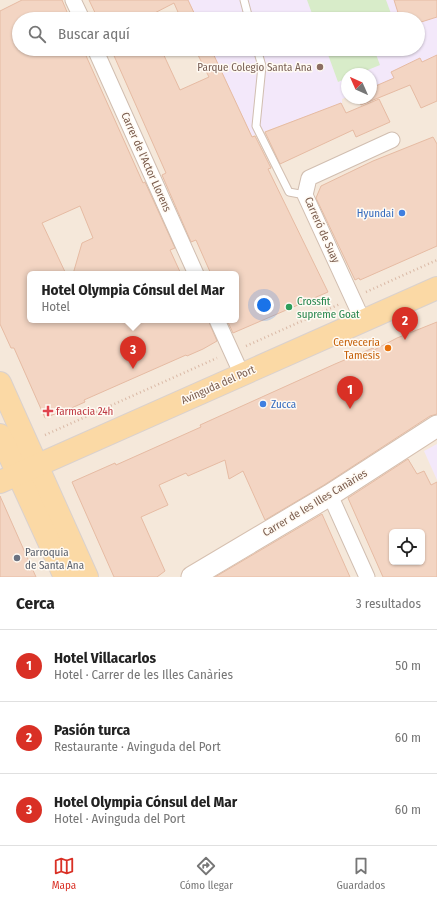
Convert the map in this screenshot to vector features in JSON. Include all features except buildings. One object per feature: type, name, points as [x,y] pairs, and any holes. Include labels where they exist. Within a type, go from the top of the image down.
[{"type":"main road","name":"Avinguda del Port","points":[[18,475],[437,288]]},
{"type":"main road","points":[[0,383],[18,475],[87,577]]},
{"type":"main road","points":[[0,435],[65,577]]},
{"type":"street","points":[[73,0],[79,12]]},
{"type":"street","name":"Carrer de l'Actor Llorens","points":[[98,56],[195,271]]},
{"type":"street","name":"Carreró de Suay","points":[[363,320],[305,195],[309,178],[392,140]]},
{"type":"street","points":[[218,323],[242,374]]},
{"type":"street","name":"Carrer de les Illes Canàries","points":[[192,577],[330,495],[437,426]]},
{"type":"street","points":[[330,495],[367,577]]},
{"type":"lane","points":[[244,0],[247,12]]},
{"type":"lane","points":[[259,56],[262,66],[256,126],[289,192],[305,195]]},
{"type":"path","points":[[361,294],[437,260]]},
{"type":"path","points":[[243,347],[340,304]]},
{"type":"path","points":[[42,429],[45,435],[219,358]]},
{"type":"shaded area","points":[[0,0],[437,0],[437,577],[0,577]]},
{"type":"shaded area","name":"Parque Colegio Santa Ana","points":[[188,0],[437,0],[437,60],[377,85],[377,68],[341,68],[341,103],[252,136],[214,56],[425,56],[425,12],[194,12]]},
{"type":"shaded area","points":[[437,444],[437,480],[424,451]]},
{"type":"green space","points":[[307,0],[386,0],[390,12],[311,12]]},
{"type":"green space","points":[[329,56],[377,56],[380,65],[373,68],[341,68],[341,81],[338,82]]},
{"type":"place","name":"Parque Colegio Santa Ana","points":[[320,67]]},
{"type":"place","name":"Hyundai","points":[[402,213]]},
{"type":"place","name":"Crossfit supreme Goat","points":[[289,307]]},
{"type":"place","name":"Pasión turca","points":[[405,340]]},
{"type":"place","name":"Cerveceria Tamesis","points":[[388,348]]},
{"type":"place","name":"Hotel Olympia Cónsul del Mar","points":[[133,369]]},
{"type":"place","name":"Zucca","points":[[263,404]]},
{"type":"place","name":"Hotel Villacarlos","points":[[350,409]]},
{"type":"place","name":"farmacia 24h","points":[[48,411]]},
{"type":"place","name":"Parroquia de Santa Ana","points":[[17,558]]}]
